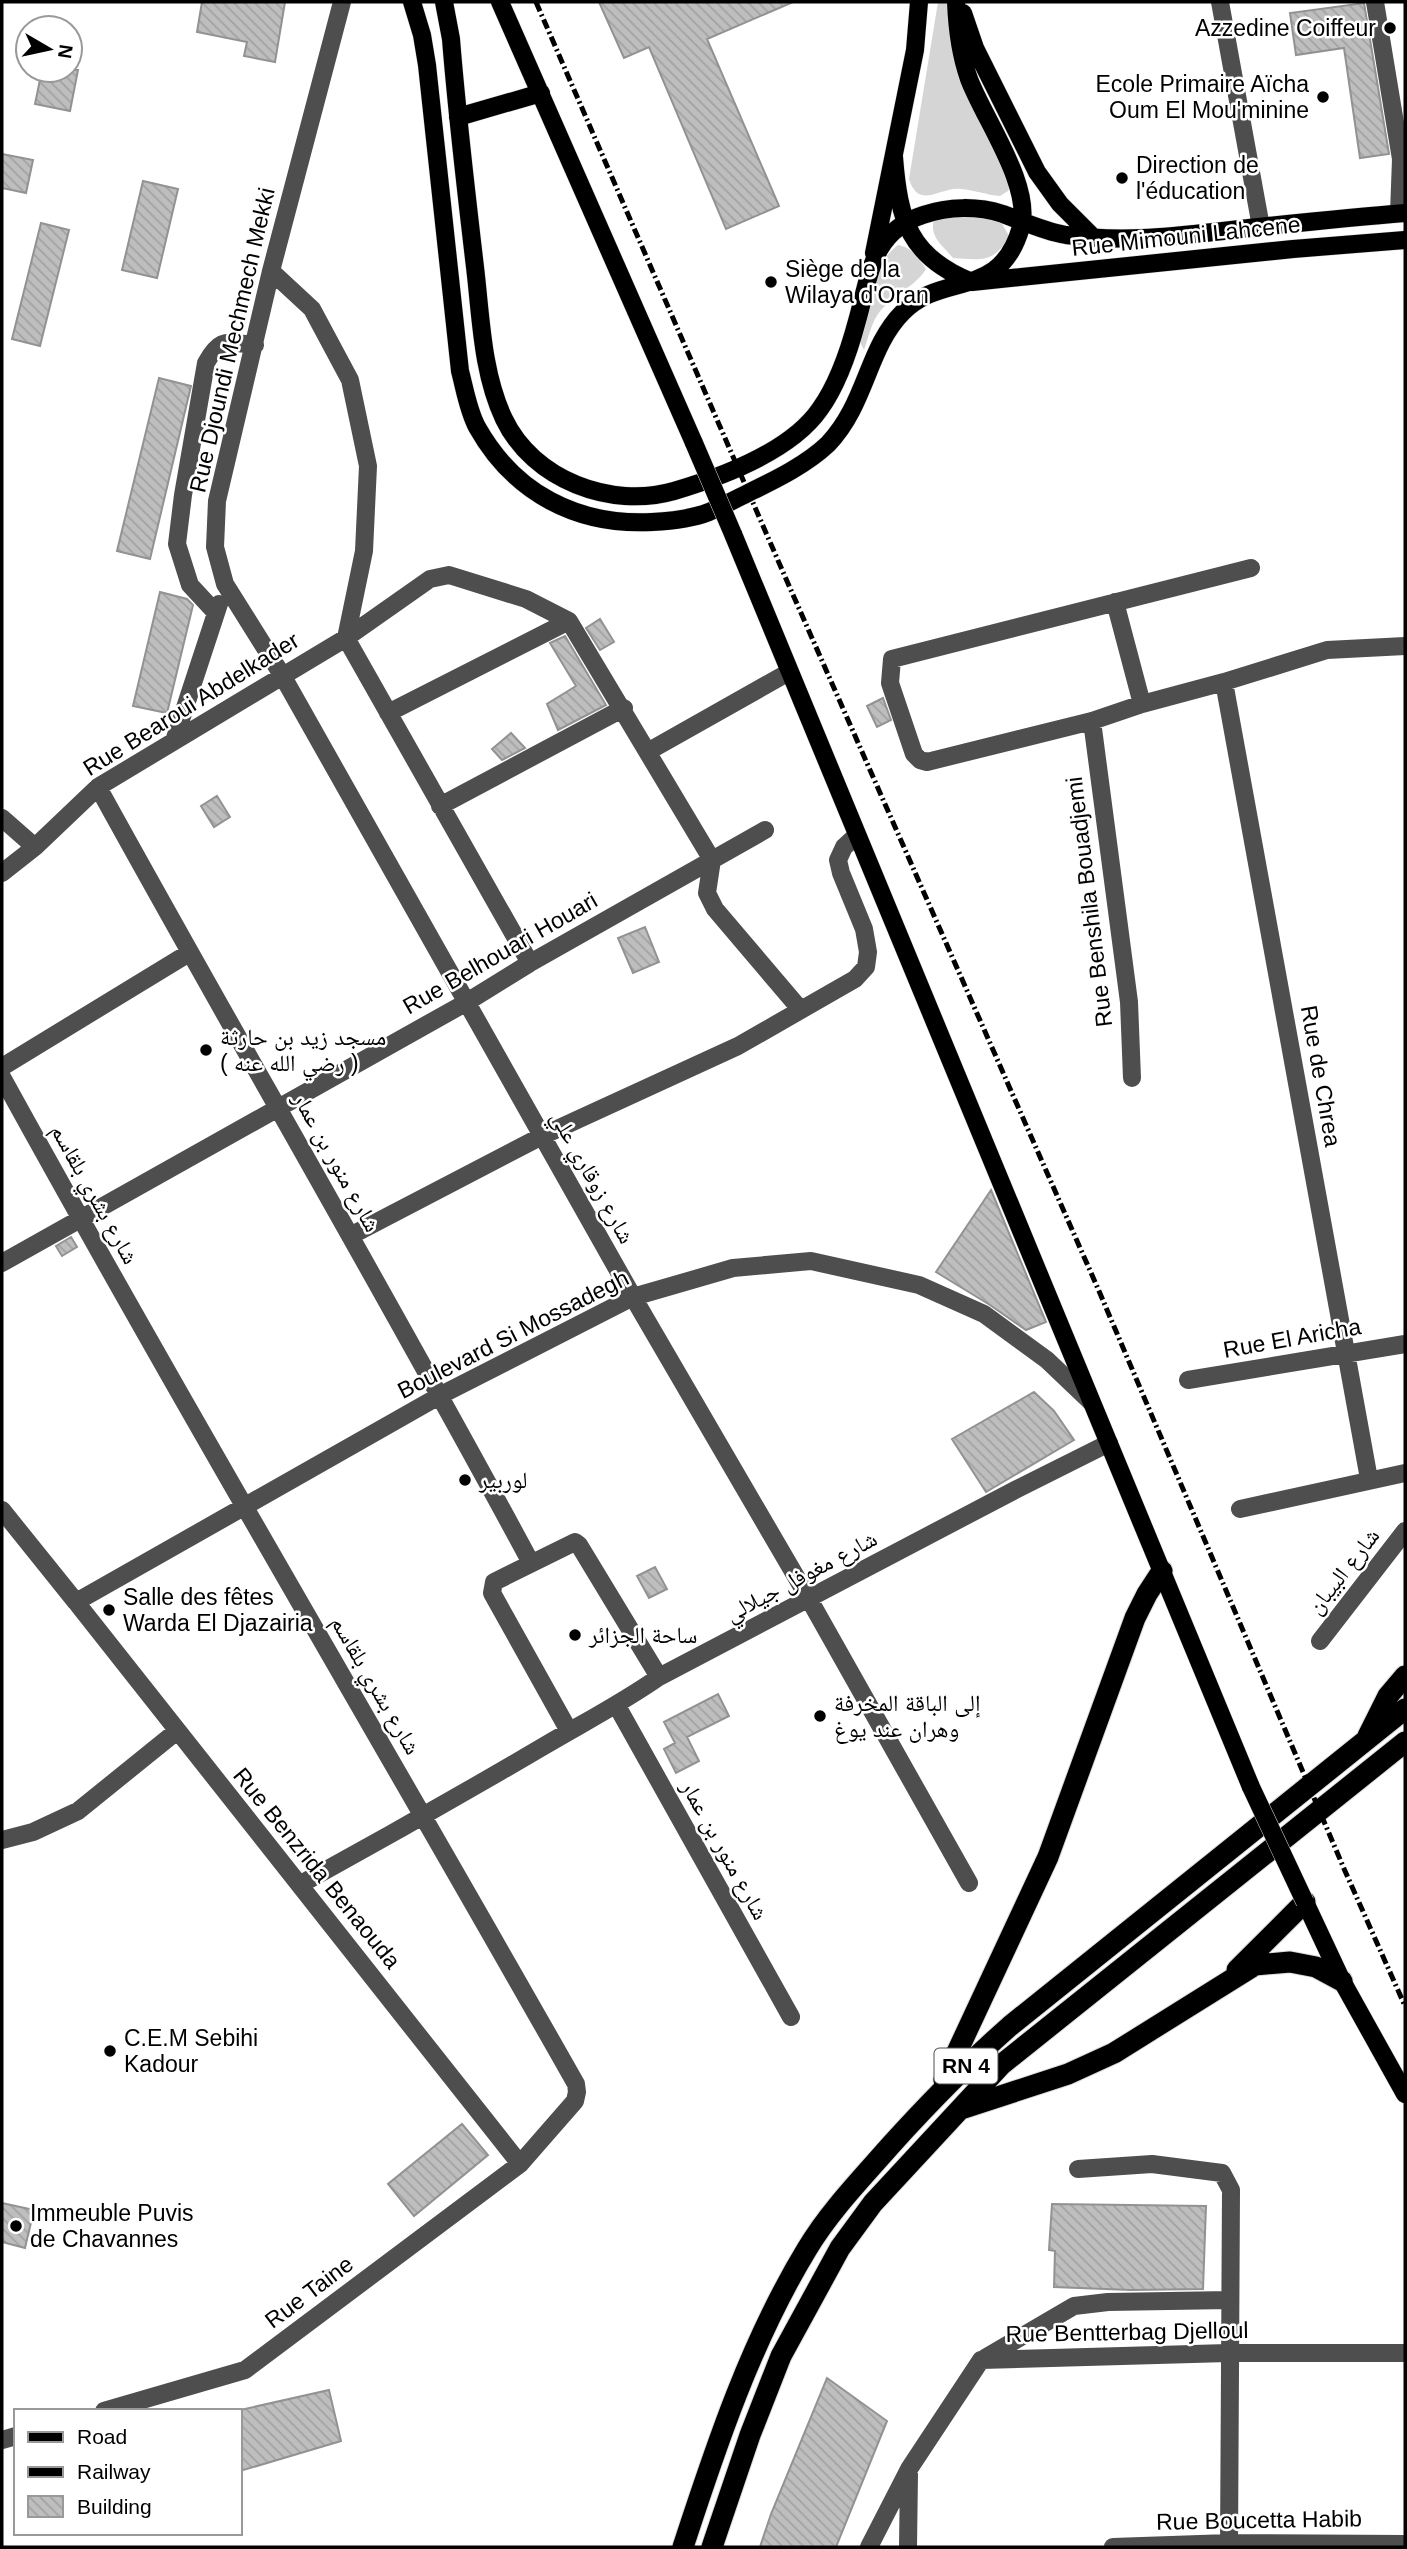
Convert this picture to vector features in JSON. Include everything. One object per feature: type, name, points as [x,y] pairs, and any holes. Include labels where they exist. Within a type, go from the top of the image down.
[{"type":"highway","points":[[937,2095],[1048,1857],[1135,1618],[1162,1571]]},
{"type":"highway","points":[[1367,1739],[1388,1696],[1405,1676]]},
{"type":"highway","name":"RN 4","points":[[683,2547],[731,2409],[781,2295],[801,2259],[837,2206],[937,2095],[1010,2026],[1405,1709]]},
{"type":"highway","name":"RN 4","points":[[712,2547],[776,2367],[840,2248],[873,2203],[1001,2065],[1405,1742]]},
{"type":"highway","points":[[1220,1986],[1305,1902]]},
{"type":"highway","points":[[958,2110],[1068,2074],[1114,2053],[1255,1965],[1290,1962],[1316,1967],[1342,1981]]},
{"type":"main road","points":[[412,2],[427,65],[455,337],[468,404],[476,425],[505,465],[530,488],[556,505],[581,516],[606,521],[664,522],[708,512],[773,481],[825,446],[844,425],[889,329],[905,310],[940,291],[986,277],[1000,265],[1010,251],[1022,222],[1021,200],[1017,181],[975,95],[965,65],[957,34],[958,2]]},
{"type":"main road","points":[[444,2],[451,39],[484,341],[495,396],[505,422],[523,446],[546,468],[575,484],[634,498],[662,495],[688,487],[757,459],[807,426],[828,397],[858,318],[872,261],[915,50],[919,2]]},
{"type":"main road","points":[[500,2],[733,534],[1251,1787],[1342,1981],[1405,2094]]},
{"type":"main road","points":[[958,2],[975,48],[1037,172],[1060,204],[1094,237]]},
{"type":"main road","points":[[458,117],[541,93]]},
{"type":"main road","points":[[894,157],[899,203],[905,223],[925,253],[939,265],[972,282]]},
{"type":"main road","name":"Rue Mimouni Lahcene","points":[[905,223],[923,215],[963,208],[1003,214],[1049,232],[1094,237],[1159,238],[1402,213]]},
{"type":"main road","points":[[872,261],[888,238],[905,223]]},
{"type":"main road","name":"Rue Mimouni Lahcene","points":[[972,282],[1405,240]]},
{"type":"street","points":[[1220,2],[1261,227]]},
{"type":"street","points":[[1375,2],[1401,159],[1402,213]]},
{"type":"street","name":"Rue Djoundi Mechmech Mekki","points":[[282,675],[225,584],[215,547],[217,501],[271,271],[343,3]]},
{"type":"street","points":[[271,271],[312,309],[350,380],[353,392],[368,466],[364,551],[346,638],[530,963]]},
{"type":"street","points":[[216,613],[185,577],[177,544],[183,495],[206,363],[215,347],[224,342],[255,345]]},
{"type":"street","points":[[1251,568],[892,659],[890,683],[914,754],[927,762],[1092,721],[1327,650],[1405,646]]},
{"type":"street","name":"Rue Bearoui Abdelkader","points":[[2,873],[35,847],[98,787],[346,638],[430,579],[449,575],[526,599],[569,621]]},
{"type":"street","points":[[174,741],[225,584]]},
{"type":"street","points":[[1115,602],[1142,704]]},
{"type":"street","points":[[388,713],[569,621],[712,860],[707,893],[715,909],[800,1009]]},
{"type":"street","points":[[649,751],[789,672]]},
{"type":"street","name":"شارع زوقاري علي","points":[[282,675],[633,1297],[810,1599],[969,1883]]},
{"type":"street","name":"Rue de Chrea","points":[[1224,682],[1369,1479]]},
{"type":"street","points":[[440,806],[624,709]]},
{"type":"street","name":"Rue Benshila Bouadjemi","points":[[1092,721],[1129,1002],[1132,1077]]},
{"type":"street","name":"شارع منور بن عمار","points":[[98,787],[189,953],[441,1395],[531,1563]]},
{"type":"street","points":[[2,818],[35,847]]},
{"type":"street","name":"Rue Belhouari Houari","points":[[2,1263],[467,1002],[530,963],[765,830]]},
{"type":"street","points":[[350,1236],[542,1136],[738,1046],[855,979],[866,967],[868,951],[864,929],[838,860],[844,847],[856,836]]},
{"type":"street","points":[[2,1067],[189,953]]},
{"type":"street","name":"شارع بشري بلقاسم","points":[[2,1077],[242,1506],[425,1816],[576,2084],[578,2092],[575,2101],[520,2164]]},
{"type":"street","name":"Boulevard Si Mossadegh","points":[[76,1602],[441,1395],[633,1297],[733,1268],[811,1261],[919,1285],[984,1314],[1047,1360],[1094,1404]]},
{"type":"street","name":"Rue El Aricha","points":[[1188,1380],[1405,1344]]},
{"type":"street","name":"شارع مغوفل جيلالي","points":[[300,1884],[617,1706],[659,1677],[1109,1443]]},
{"type":"street","points":[[1240,1509],[1405,1473]]},
{"type":"street","points":[[2,1510],[76,1602]]},
{"type":"street","name":"شارع البيبان","points":[[1320,1641],[1405,1531]]},
{"type":"street","points":[[569,1731],[492,1593],[494,1581],[570,1543],[579,1545],[659,1677]]},
{"type":"street","name":"Rue Benzrida Benaouda","points":[[76,1602],[520,2164]]},
{"type":"street","name":"شارع منور بن عمار","points":[[617,1706],[791,2017]]},
{"type":"street","points":[[2,1840],[33,1832],[78,1811],[177,1731]]},
{"type":"street","name":"Rue Taine","points":[[111,2409],[246,2370],[520,2164]]},
{"type":"street","points":[[1078,2169],[1152,2164],[1222,2174],[1231,2190],[1229,2545]]},
{"type":"street","points":[[981,2360],[1074,2306],[1108,2302],[1230,2300]]},
{"type":"street","name":"Rue Bentterbag Djelloul","points":[[869,2547],[909,2469],[981,2360],[1228,2353],[1405,2353]]},
{"type":"street","points":[[908,2547],[909,2469]]},
{"type":"street","name":"Rue Boucetta Habib","points":[[1113,2547],[1405,2544]]},
{"type":"shaded area","points":[[938,2],[949,2],[1011,183],[1008,191],[1000,196],[961,189],[931,195],[919,194],[909,179]]},
{"type":"shaded area","points":[[955,213],[1000,220],[1009,236],[998,251],[986,258],[953,258],[937,240],[933,225],[934,219]]},
{"type":"shaded area","points":[[898,245],[918,257],[926,269],[878,314],[864,350],[859,340],[871,288],[881,264]]},
{"type":"building","points":[[202,2],[285,2],[275,62],[244,56],[247,42],[197,32]]},
{"type":"building","points":[[599,2],[793,2],[707,39],[779,206],[726,229],[649,47],[624,58]]},
{"type":"building","points":[[1364,3],[1389,154],[1360,158],[1344,48],[1296,55],[1290,13]]},
{"type":"building","points":[[39,84],[75,84],[70,111],[35,104]]},
{"type":"building","points":[[2,154],[33,160],[26,193],[2,188]]},
{"type":"building","points":[[143,181],[178,189],[157,278],[122,270]]},
{"type":"building","points":[[41,223],[69,230],[40,346],[12,339]]},
{"type":"building","points":[[159,378],[191,386],[150,559],[117,551]]},
{"type":"building","points":[[160,592],[187,599],[193,605],[167,713],[133,706]]},
{"type":"building","points":[[600,619],[614,642],[600,650],[586,628]]},
{"type":"building","points":[[565,636],[606,705],[558,730],[547,704],[576,686],[550,643]]},
{"type":"building","points":[[883,698],[891,720],[877,727],[867,706]]},
{"type":"building","points":[[511,733],[525,748],[502,760],[492,749]]},
{"type":"building","points":[[217,796],[230,817],[214,827],[201,806]]},
{"type":"building","points":[[645,927],[659,962],[633,973],[618,938]]},
{"type":"building","points":[[991,1190],[1046,1322],[1026,1330],[936,1272]]},
{"type":"building","points":[[71,1237],[77,1247],[62,1256],[56,1246]]},
{"type":"building","points":[[1034,1392],[1054,1411],[1074,1440],[986,1492],[952,1439]]},
{"type":"building","points":[[655,1567],[667,1589],[649,1598],[637,1576]]},
{"type":"building","points":[[718,1694],[729,1716],[687,1737],[699,1761],[676,1773],[664,1749],[675,1743],[664,1722]]},
{"type":"building","points":[[462,2124],[488,2155],[414,2216],[388,2184]]},
{"type":"building","name":"Immeuble Puvis de Chavannes","points":[[2,2203],[34,2210],[25,2248],[2,2242]]},
{"type":"building","points":[[1052,2204],[1206,2206],[1203,2289],[1054,2287],[1055,2251],[1049,2250]]},
{"type":"building","points":[[827,2378],[887,2421],[836,2547],[760,2547],[771,2514]]},
{"type":"building","points":[[329,2390],[341,2441],[242,2470],[242,2410]]},
{"type":"railway","points":[[536,2],[1099,1291],[1405,2006]]},
{"type":"place","name":"Azzedine Coiffeur","points":[[1390,28]]},
{"type":"place","name":"Ecole Primaire Aïcha Oum El Mou'minine","points":[[1323,97]]},
{"type":"place","name":"Direction de l'éducation","points":[[1122,178]]},
{"type":"place","name":"Siège de la Wilaya d'Oran","points":[[771,282]]},
{"type":"place","name":"مسجد زيد بن حارثة ( رضي الله عنه )","points":[[206,1050]]},
{"type":"place","name":"لوربير","points":[[465,1480]]},
{"type":"place","name":"Salle des fêtes Warda El Djazairia","points":[[109,1610]]},
{"type":"place","name":"ساحة الجزائر","points":[[575,1635]]},
{"type":"place","name":"إلى الباقة المخرفة وهران عند يوغ","points":[[820,1716]]},
{"type":"place","name":"C.E.M Sebihi Kadour","points":[[110,2051]]},
{"type":"place","name":"Immeuble Puvis de Chavannes","points":[[16,2226]]}]
